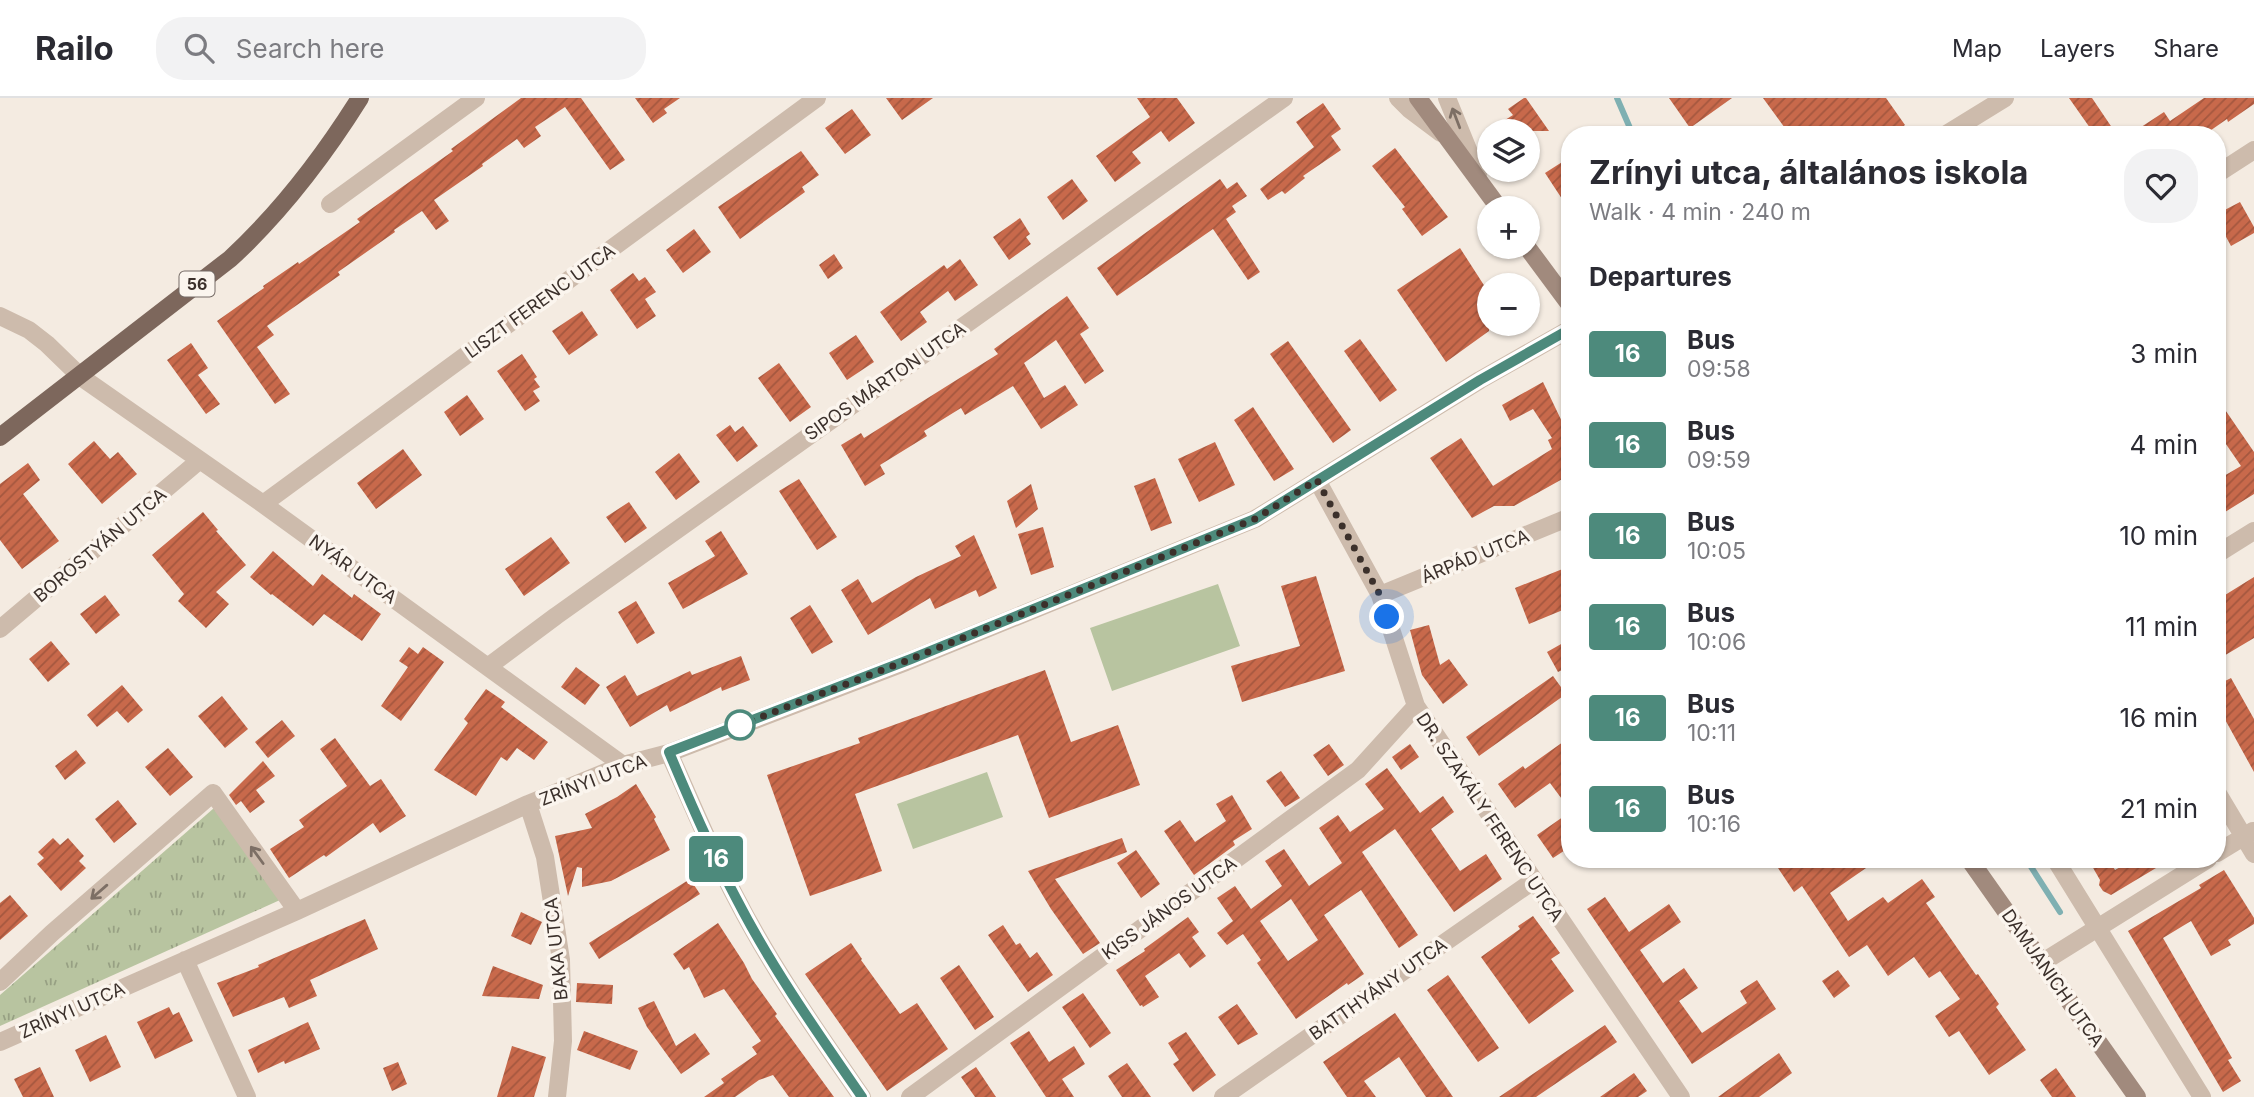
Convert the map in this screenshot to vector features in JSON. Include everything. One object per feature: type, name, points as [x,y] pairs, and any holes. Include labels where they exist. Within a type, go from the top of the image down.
[{"type":"main road","name":"56","points":[[0,437],[81,377],[230,259],[255,236],[325,152],[360,98]]},
{"type":"street","points":[[330,204],[476,98]]},
{"type":"street","name":"LISZT FERENC UTCA","points":[[262,504],[817,98]]},
{"type":"street","name":"SIPOS MÁRTON UTCA","points":[[489,666],[1283,98]]},
{"type":"street","points":[[1398,98],[1447,137]]},
{"type":"street","points":[[1418,98],[1490,196]]},
{"type":"street","points":[[1447,98],[1482,184]]},
{"type":"street","points":[[1960,126],[2005,98]]},
{"type":"street","points":[[2226,168],[2254,150]]},
{"type":"street","points":[[1536,259],[1561,293]]},
{"type":"street","name":"NYÁR UTCA","points":[[0,316],[29,330],[81,377],[489,666],[623,765]]},
{"type":"street","name":"ZRÍNYI UTCA","points":[[0,1042],[297,911],[528,804],[623,765],[669,752],[911,659],[1255,519],[1480,380],[1561,334]]},
{"type":"street","name":"BOROSTYÁN UTCA","points":[[0,629],[200,460]]},
{"type":"street","name":"DR. SZAKÁLY FERENC UTCA","points":[[1317,480],[1380,595],[1416,706],[1681,1097]]},
{"type":"street","name":"ÁRPÁD UTCA","points":[[1380,595],[1561,521]]},
{"type":"street","points":[[2226,548],[2254,531]]},
{"type":"street","name":"KISS JÁNOS UTCA","points":[[910,1097],[1358,771],[1416,706]]},
{"type":"street","points":[[669,752],[705,838],[736,900],[788,989],[862,1097]]},
{"type":"street","points":[[0,982],[212,793],[297,911]]},
{"type":"street","name":"BAKA UTCA","points":[[528,804],[545,857],[561,960],[563,1041],[557,1097]]},
{"type":"street","points":[[2226,804],[2249,834],[2254,855]]},
{"type":"street","points":[[2226,848],[2249,834]]},
{"type":"street","name":"DAMJANICH UTCA","points":[[1975,868],[2137,1097]]},
{"type":"street","points":[[2060,868],[2202,1097]]},
{"type":"street","points":[[2043,962],[2194,868]]},
{"type":"street","name":"BATTHYÁNY UTCA","points":[[1223,1097],[1534,881]]},
{"type":"street","points":[[185,961],[247,1097]]},
{"type":"green space","points":[[1218,584],[1240,646],[1112,691],[1090,628]]},
{"type":"green space","points":[[987,772],[1003,817],[913,849],[897,804]]},
{"type":"green space","points":[[214,808],[280,900],[0,1026],[0,995]]},
{"type":"building","points":[[521,98],[581,98],[625,160],[610,170],[565,107],[535,127],[541,136],[524,148],[517,139],[434,200],[449,221],[436,230],[422,211],[338,272],[340,275],[267,326],[274,335],[257,347],[290,394],[275,404],[217,321],[264,288],[263,286],[360,222],[357,219],[453,151],[451,149]]},
{"type":"building","points":[[635,98],[680,98],[664,109],[667,113],[653,123]]},
{"type":"building","points":[[886,98],[933,98],[902,120]]},
{"type":"building","points":[[1137,98],[1177,98],[1195,123],[1169,142],[1161,131],[1132,152],[1141,163],[1115,182],[1096,156],[1150,117]]},
{"type":"building","points":[[1526,98],[1549,131],[1540,131],[1540,119],[1507,119],[1513,115],[1508,109]]},
{"type":"building","points":[[1669,98],[1732,98],[1693,126],[1689,126]]},
{"type":"building","points":[[1763,98],[1886,98],[1905,125],[1904,126],[1783,126]]},
{"type":"building","points":[[2069,98],[2092,98],[2111,126],[2089,126]]},
{"type":"building","points":[[2204,98],[2254,98],[2254,104],[2228,122],[2227,119],[2217,126],[2143,126],[2164,112],[2170,121]]},
{"type":"building","points":[[1323,103],[1341,129],[1331,136],[1341,150],[1303,176],[1305,178],[1285,194],[1282,191],[1268,200],[1260,189],[1314,147],[1296,122]]},
{"type":"building","points":[[852,109],[871,135],[845,154],[825,128]]},
{"type":"building","points":[[1395,148],[1448,217],[1422,236],[1402,209],[1405,207],[1372,166]]},
{"type":"building","points":[[801,151],[819,175],[802,187],[805,192],[740,239],[718,207]]},
{"type":"building","points":[[1561,163],[1561,197],[1545,173]]},
{"type":"building","points":[[1072,179],[1088,201],[1063,220],[1047,197]]},
{"type":"building","points":[[1220,179],[1227,189],[1237,182],[1247,196],[1232,206],[1236,212],[1226,219],[1260,272],[1248,280],[1213,229],[1117,296],[1097,268]]},
{"type":"building","points":[[2240,202],[2254,227],[2254,233],[2231,246],[2226,237],[2226,209]]},
{"type":"building","points":[[1020,218],[1030,234],[1026,237],[1031,244],[1009,260],[993,237]]},
{"type":"building","points":[[694,229],[711,252],[683,273],[666,250]]},
{"type":"building","points":[[1460,248],[1477,274],[1477,336],[1482,336],[1446,362],[1397,290]]},
{"type":"building","points":[[834,254],[843,268],[828,279],[819,265]]},
{"type":"building","points":[[960,259],[978,285],[955,301],[948,291],[920,312],[927,322],[901,341],[880,312],[944,265],[947,269]]},
{"type":"building","points":[[633,273],[639,281],[645,277],[656,292],[645,299],[656,316],[637,329],[610,290]]},
{"type":"building","points":[[1067,296],[1089,328],[1080,334],[1104,371],[1085,384],[1056,340],[1024,363],[1044,398],[1065,385],[1078,405],[1041,429],[1013,386],[965,415],[961,408],[924,431],[927,436],[880,465],[885,474],[865,486],[841,445],[861,433],[864,438],[998,354],[994,349]]},
{"type":"building","points":[[582,311],[598,335],[569,355],[552,331]]},
{"type":"building","points":[[856,335],[874,362],[847,380],[829,353]]},
{"type":"building","points":[[1360,339],[1397,390],[1380,402],[1344,351]]},
{"type":"building","points":[[1288,341],[1351,430],[1333,443],[1270,354]]},
{"type":"building","points":[[191,343],[208,368],[198,375],[220,404],[206,414],[167,360]]},
{"type":"building","points":[[522,354],[537,377],[534,379],[540,387],[533,391],[540,401],[525,411],[497,371]]},
{"type":"building","points":[[779,363],[811,407],[790,422],[758,378]]},
{"type":"building","points":[[1543,382],[1561,420],[1561,480],[1514,506],[1494,506],[1472,518],[1430,458],[1461,438],[1493,486],[1552,449],[1548,440],[1552,438],[1533,409],[1510,421],[1502,405]]},
{"type":"building","points":[[467,395],[484,419],[460,436],[444,412]]},
{"type":"building","points":[[1253,407],[1294,469],[1274,481],[1234,420]]},
{"type":"building","points":[[2226,411],[2254,452],[2254,494],[2226,511],[2226,475],[2241,466],[2226,444]]},
{"type":"building","points":[[730,425],[735,432],[743,426],[758,446],[737,462],[716,435]]},
{"type":"building","points":[[94,441],[110,459],[118,452],[137,474],[102,504],[68,464]]},
{"type":"building","points":[[1215,442],[1235,485],[1199,502],[1178,459]]},
{"type":"building","points":[[403,449],[422,475],[376,509],[357,483]]},
{"type":"building","points":[[679,453],[700,482],[676,500],[655,472]]},
{"type":"building","points":[[28,463],[40,480],[23,494],[59,541],[22,569],[0,540],[0,484]]},
{"type":"building","points":[[1155,478],[1172,523],[1151,531],[1134,486]]},
{"type":"building","points":[[799,479],[837,537],[817,550],[779,491]]},
{"type":"building","points":[[1031,484],[1038,509],[1016,528],[1007,501]]},
{"type":"building","points":[[629,502],[647,528],[625,543],[606,517]]},
{"type":"building","points":[[203,512],[246,565],[216,592],[229,604],[206,628],[178,601],[184,594],[152,555]]},
{"type":"building","points":[[1043,527],[1054,567],[1031,575],[1018,534]]},
{"type":"building","points":[[721,531],[748,574],[683,609],[668,583],[715,556],[705,541]]},
{"type":"building","points":[[974,535],[997,588],[979,597],[976,590],[935,609],[930,598],[868,635],[841,590],[858,579],[872,603],[916,577],[961,556],[955,546]]},
{"type":"building","points":[[551,537],[570,563],[524,596],[505,569]]},
{"type":"building","points":[[273,551],[313,586],[322,574],[352,598],[354,594],[381,614],[362,641],[324,614],[313,626],[250,577]]},
{"type":"building","points":[[1561,570],[1561,611],[1529,624],[1515,588]]},
{"type":"building","points":[[1316,576],[1345,671],[1242,702],[1231,666],[1300,646],[1281,586]]},
{"type":"building","points":[[2254,577],[2254,638],[2226,655],[2226,594]]},
{"type":"building","points":[[105,595],[120,615],[96,634],[80,614]]},
{"type":"building","points":[[636,601],[655,633],[637,644],[618,612]]},
{"type":"building","points":[[810,605],[833,642],[812,654],[790,618]]},
{"type":"building","points":[[1429,625],[1440,665],[1449,659],[1468,685],[1443,704],[1422,675],[1410,630]]},
{"type":"building","points":[[51,641],[70,664],[48,682],[29,659]]},
{"type":"building","points":[[1561,644],[1561,670],[1558,672],[1547,652]]},
{"type":"building","points":[[409,647],[418,654],[423,647],[444,662],[401,721],[381,706],[408,667],[399,661]]},
{"type":"building","points":[[741,656],[750,680],[722,691],[721,687],[670,712],[667,705],[630,727],[606,687],[625,675],[637,696],[690,671],[692,675]]},
{"type":"building","points":[[576,667],[600,685],[585,705],[561,687]]},
{"type":"building","points":[[1045,670],[1071,742],[1118,725],[1140,785],[1049,818],[1018,735],[855,794],[882,871],[810,896],[767,775],[860,743],[858,738]]},
{"type":"building","points":[[1553,676],[1561,687],[1561,698],[1479,756],[1466,737]]},
{"type":"building","points":[[2231,678],[2254,719],[2254,772],[2226,721],[2226,680]]},
{"type":"building","points":[[122,685],[143,710],[128,723],[117,711],[97,727],[87,715]]},
{"type":"building","points":[[486,689],[505,702],[501,707],[548,742],[534,760],[517,748],[507,761],[501,757],[476,796],[434,770],[468,723],[464,719]]},
{"type":"building","points":[[222,696],[248,729],[225,748],[198,716]]},
{"type":"building","points":[[282,720],[295,736],[268,758],[255,742]]},
{"type":"building","points":[[335,738],[370,786],[381,779],[406,816],[380,833],[373,823],[326,857],[324,855],[289,878],[270,849],[304,827],[299,820],[347,786],[320,749]]},
{"type":"building","points":[[1561,743],[1561,798],[1550,783],[1515,808],[1498,784],[1523,766],[1525,769]]},
{"type":"building","points":[[1329,744],[1344,765],[1328,776],[1313,755]]},
{"type":"building","points":[[1410,744],[1419,757],[1401,770],[1392,757]]},
{"type":"building","points":[[168,748],[193,777],[170,796],[145,767]]},
{"type":"building","points":[[76,750],[86,763],[65,780],[55,766]]},
{"type":"building","points":[[263,761],[275,776],[256,790],[265,802],[250,813],[241,801],[236,805],[229,795]]},
{"type":"building","points":[[1387,768],[1420,813],[1443,796],[1454,812],[1431,829],[1460,871],[1486,854],[1502,879],[1454,912],[1395,829],[1362,852],[1418,935],[1399,948],[1361,890],[1324,915],[1364,974],[1296,1019],[1257,963],[1261,960],[1243,934],[1227,945],[1217,933],[1233,921],[1217,898],[1235,886],[1251,909],[1282,886],[1265,861],[1284,849],[1309,886],[1342,863],[1319,828],[1338,815],[1350,832],[1384,809],[1365,784]],"holes":[[[1291,899],[1318,940],[1288,961],[1260,921]]]},
{"type":"building","points":[[1281,771],[1300,798],[1285,807],[1266,781]]},
{"type":"building","points":[[636,784],[656,817],[654,819],[670,850],[611,881],[582,887],[582,868],[577,867],[568,896],[555,836],[592,828],[585,814]]},
{"type":"building","points":[[1232,795],[1252,829],[1233,841],[1235,845],[1194,875],[1164,831],[1180,820],[1195,842],[1226,821],[1216,804]]},
{"type":"building","points":[[118,800],[137,824],[114,843],[95,819]]},
{"type":"building","points":[[1561,818],[1561,853],[1553,858],[1537,835]]},
{"type":"building","points":[[53,838],[60,845],[68,838],[84,856],[79,861],[86,868],[61,891],[37,864],[44,858],[38,852]]},
{"type":"building","points":[[1122,838],[1127,852],[1055,879],[1100,943],[1083,954],[1028,871]]},
{"type":"building","points":[[1136,850],[1160,884],[1141,898],[1117,863]]},
{"type":"building","points":[[1778,868],[1866,868],[1830,893],[1848,921],[1883,897],[1888,903],[1922,879],[1935,897],[1926,903],[1999,1004],[1996,1007],[2026,1050],[1989,1075],[1959,1031],[1949,1037],[1935,1016],[1960,999],[1940,971],[1929,978],[1914,957],[1888,976],[1867,945],[1849,957],[1802,886],[1794,892]]},
{"type":"building","points":[[2093,868],[2156,868],[2111,895],[2103,891],[2099,885],[2100,880]]},
{"type":"building","points":[[2224,870],[2254,918],[2254,924],[2228,940],[2231,945],[2211,956],[2191,921],[2163,938],[2232,1058],[2228,1060],[2241,1081],[2223,1092],[2128,931],[2201,888],[2199,885]]},
{"type":"building","points":[[690,879],[700,894],[599,959],[589,943]]},
{"type":"building","points":[[10,895],[28,916],[0,940],[0,903]]},
{"type":"building","points":[[1605,897],[1629,932],[1669,904],[1681,922],[1640,950],[1663,983],[1684,968],[1698,988],[1679,1001],[1702,1033],[1747,1003],[1740,991],[1757,980],[1776,1009],[1692,1064],[1587,909]]},
{"type":"building","points":[[521,912],[542,922],[531,945],[511,936]]},
{"type":"building","points":[[1533,916],[1560,953],[1551,959],[1574,991],[1529,1024],[1481,957],[1520,929],[1518,926]]},
{"type":"building","points":[[1188,917],[1199,932],[1192,937],[1206,956],[1190,968],[1179,953],[1145,976],[1159,997],[1143,1007],[1140,1006],[1116,970]]},
{"type":"building","points":[[365,919],[378,949],[310,980],[317,996],[289,1008],[284,997],[233,1017],[217,983]]},
{"type":"building","points":[[718,923],[777,1014],[775,1016],[834,1097],[789,1097],[773,1075],[759,1080],[735,1097],[704,1097],[724,1083],[721,1079],[757,1054],[752,1047],[761,1041],[724,989],[704,998],[689,967],[684,970],[673,954]]},
{"type":"building","points":[[1003,925],[1016,945],[1020,943],[1030,958],[1037,952],[1053,975],[1028,992],[988,935]]},
{"type":"building","points":[[851,943],[900,1014],[917,1003],[948,1049],[887,1091],[805,974]]},
{"type":"building","points":[[959,965],[994,1017],[975,1030],[940,978]]},
{"type":"building","points":[[493,966],[543,985],[539,999],[482,996]]},
{"type":"building","points":[[1838,970],[1850,986],[1834,998],[1822,981]]},
{"type":"building","points":[[1448,975],[1499,1048],[1478,1062],[1427,990]]},
{"type":"building","points":[[577,983],[613,985],[612,1004],[576,1002]]},
{"type":"building","points":[[1083,993],[1111,1033],[1090,1048],[1062,1007]]},
{"type":"building","points":[[654,1001],[676,1046],[695,1033],[710,1054],[681,1074],[647,1027],[638,1008]]},
{"type":"building","points":[[1237,1004],[1258,1034],[1238,1045],[1218,1017]]},
{"type":"building","points":[[169,1007],[173,1015],[179,1012],[193,1041],[155,1059],[137,1022]]},
{"type":"building","points":[[1395,1013],[1453,1097],[1426,1097],[1399,1057],[1364,1081],[1376,1097],[1347,1097],[1323,1062]]},
{"type":"building","points":[[308,1022],[320,1049],[258,1073],[248,1050]]},
{"type":"building","points":[[1605,1025],[1617,1042],[1567,1076],[1536,1097],[1499,1097]]},
{"type":"building","points":[[584,1031],[638,1051],[630,1070],[577,1050]]},
{"type":"building","points":[[1029,1031],[1049,1062],[1074,1046],[1085,1064],[1062,1079],[1074,1097],[1046,1097],[1010,1043]]},
{"type":"building","points":[[1186,1032],[1216,1075],[1193,1092],[1173,1064],[1179,1060],[1168,1043]]},
{"type":"building","points":[[106,1035],[121,1067],[90,1082],[75,1050]]},
{"type":"building","points":[[512,1046],[546,1057],[534,1097],[497,1097]]},
{"type":"building","points":[[1779,1053],[1792,1073],[1759,1097],[1718,1097]]},
{"type":"building","points":[[398,1062],[407,1084],[392,1091],[383,1068]]},
{"type":"building","points":[[1127,1063],[1151,1097],[1122,1097],[1108,1076]]},
{"type":"building","points":[[40,1067],[54,1097],[23,1097],[14,1079]]},
{"type":"building","points":[[976,1067],[996,1097],[975,1097],[961,1077]]},
{"type":"building","points":[[2056,1068],[2076,1097],[2052,1097],[2040,1080]]},
{"type":"building","points":[[1634,1073],[1647,1091],[1638,1097],[1600,1097]]},
{"type":"waterway","points":[[1617,98],[1629,126]]},
{"type":"waterway","points":[[2032,868],[2060,912]]},
{"type":"bus line","name":"16","points":[[862,1097],[788,989],[736,900],[705,838],[669,752],[911,659],[1255,519],[1480,380],[1561,334]]},
{"type":"route","points":[[740,725],[911,659],[1255,519],[1317,480],[1380,595],[1387,617]]}]
